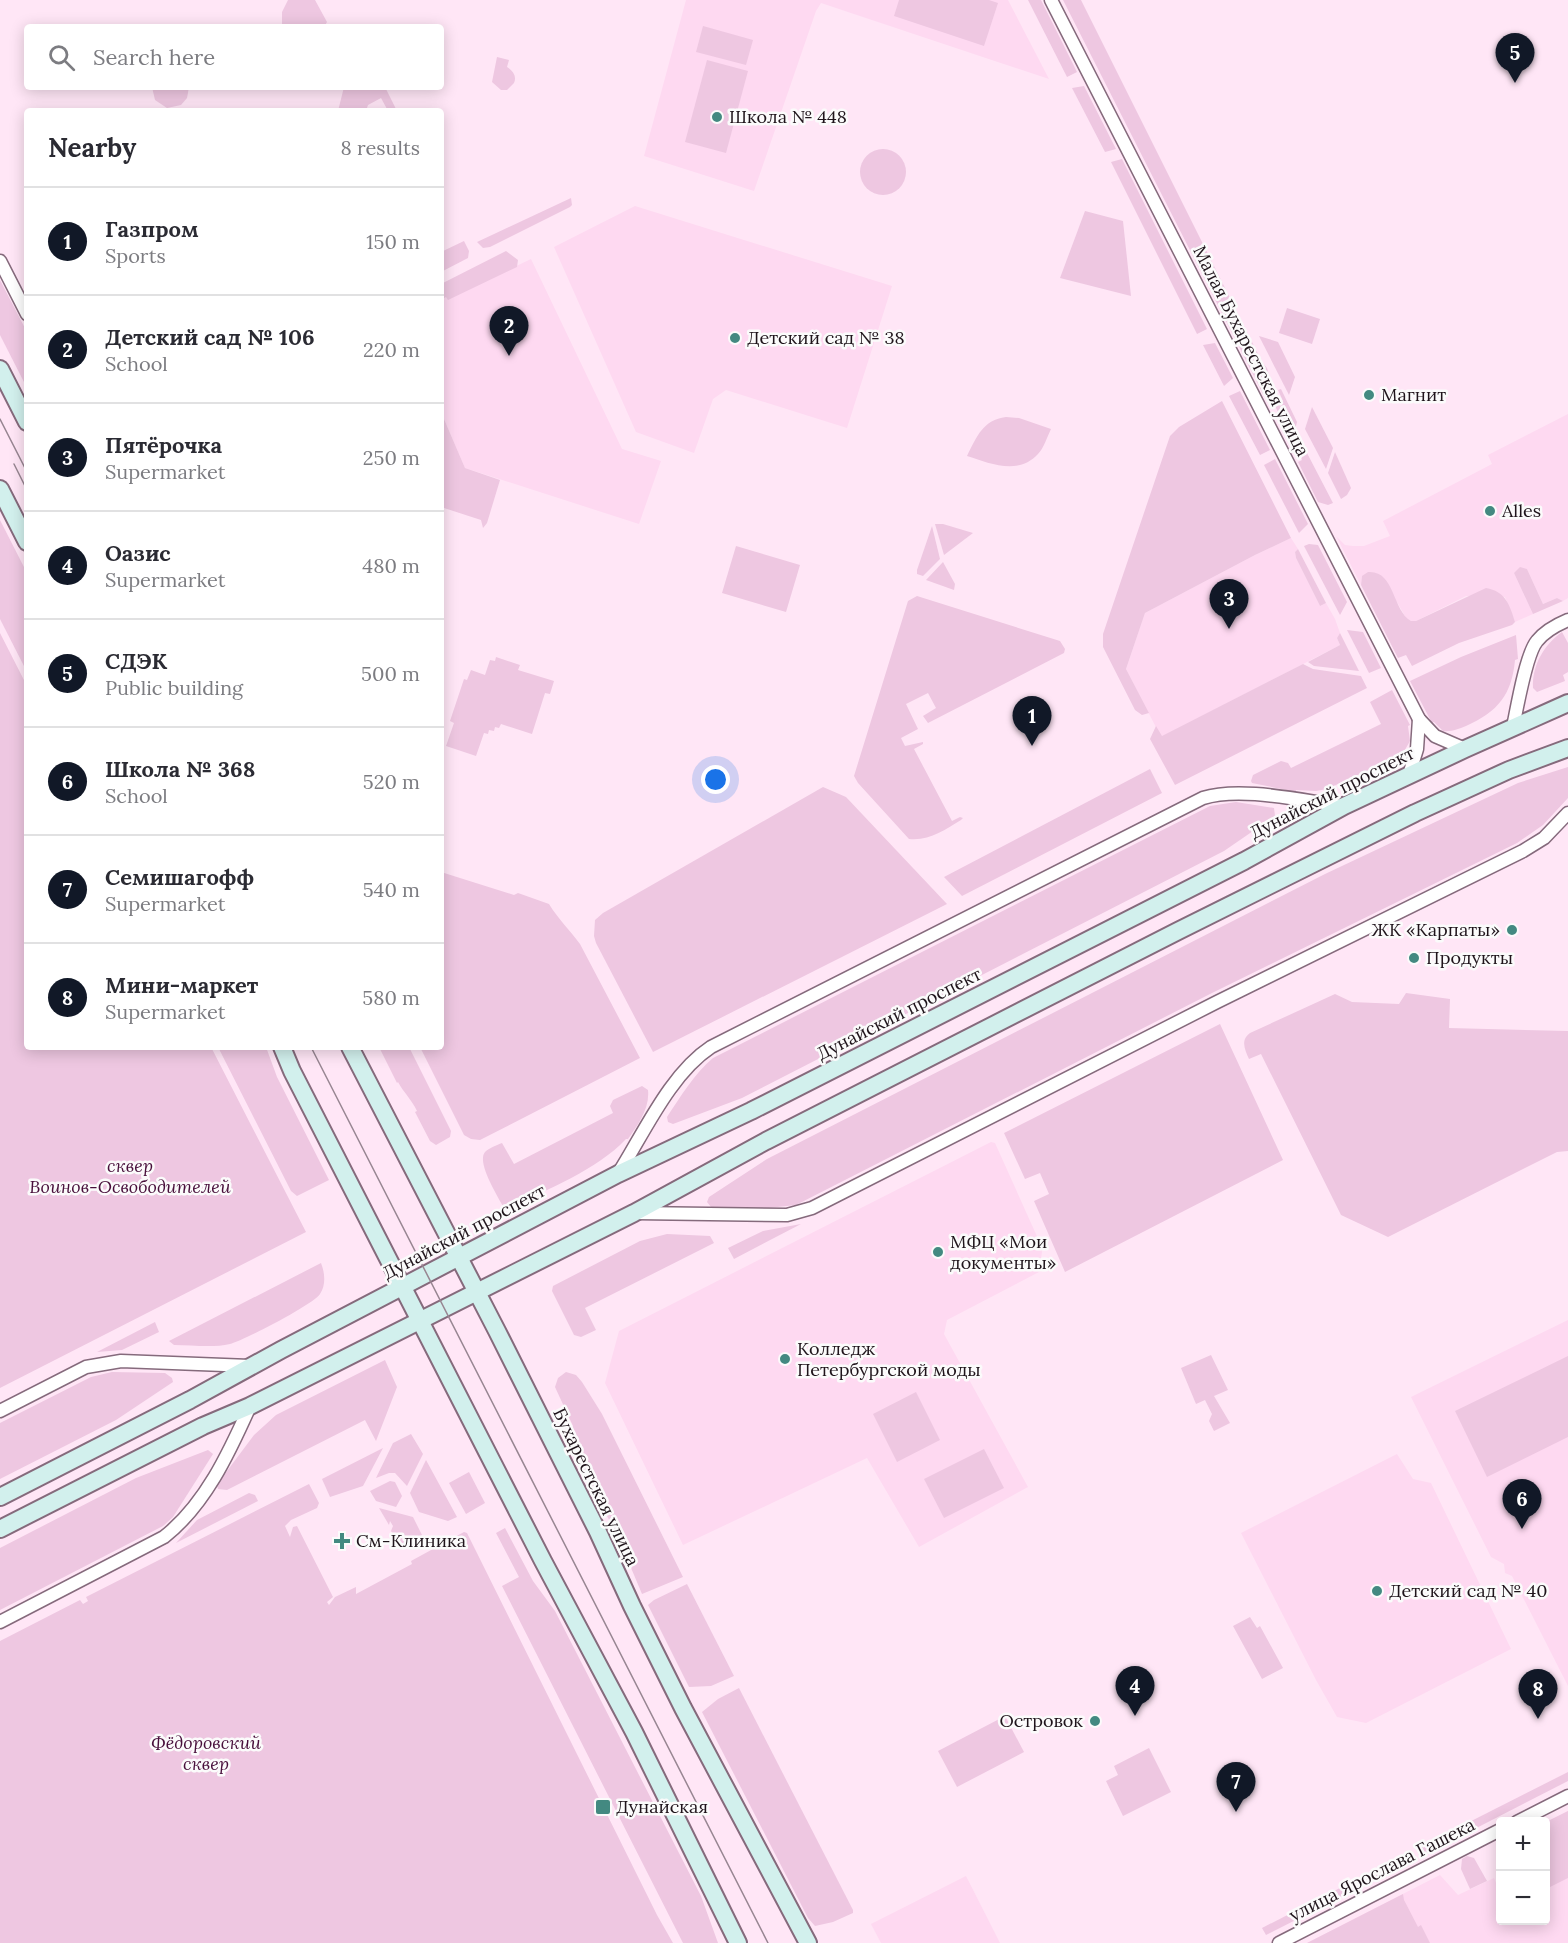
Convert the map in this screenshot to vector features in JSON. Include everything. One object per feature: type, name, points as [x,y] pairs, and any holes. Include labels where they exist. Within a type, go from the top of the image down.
[{"type":"main road","points":[[0,369],[24,416]]},
{"type":"main road","points":[[0,489],[24,536]]},
{"type":"main road","name":"Дунайский проспект","points":[[0,1497],[190,1400],[250,1366],[618,1174],[762,1106],[1244,861],[1344,806],[1465,748],[1568,703]]},
{"type":"main road","points":[[0,1529],[634,1213],[766,1141],[1178,931],[1425,808],[1509,770],[1568,748]]},
{"type":"main road","points":[[284,1050],[419,1321],[634,1732],[738,1943]]},
{"type":"main road","name":"Бухарестская улица","points":[[352,1050],[598,1532],[683,1708],[808,1943]]},
{"type":"street","name":"Малая Бухарестская улица","points":[[1051,0],[1419,719],[1435,736],[1465,748]]},
{"type":"street","points":[[0,261],[24,308]]},
{"type":"street","points":[[1513,727],[1524,674],[1535,643],[1546,631],[1568,620]]},
{"type":"street","points":[[1409,775],[1417,749],[1419,719]]},
{"type":"street","points":[[618,1174],[683,1071],[711,1047],[1203,798],[1219,793],[1238,793],[1344,806]]},
{"type":"street","points":[[634,1213],[788,1215],[812,1208],[1207,1007],[1523,851],[1544,838],[1568,813]]},
{"type":"street","points":[[0,1411],[86,1367],[121,1360],[250,1366]]},
{"type":"street","points":[[0,1622],[164,1537],[180,1525],[192,1510],[233,1444],[250,1406]]},
{"type":"street","points":[[1525,1817],[1568,1796]]},
{"type":"street","name":"улица Ярослава Гашека","points":[[1279,1943],[1496,1832]]},
{"type":"shaded area","name":"Школа № 448","points":[[686,0],[1008,0],[1049,79],[821,3],[816,11],[754,191],[644,156]]},
{"type":"shaded area","name":"Детский сад № 38","points":[[635,206],[892,286],[847,428],[726,390],[713,399],[694,453],[636,432],[554,247]]},
{"type":"shaded area","points":[[531,259],[622,449],[661,461],[639,524],[465,468],[444,419],[444,298],[448,299]]},
{"type":"shaded area","points":[[1568,414],[1568,598],[1563,601],[1557,598],[1543,604],[1527,569],[1514,573],[1533,614],[1515,622],[1505,597],[1466,596],[1416,621],[1411,621],[1406,618],[1397,602],[1362,576],[1361,585],[1336,536],[1345,545],[1364,546],[1390,536],[1383,521],[1492,464],[1488,455]]},
{"type":"shaded area","points":[[1291,538],[1298,549],[1295,552],[1296,558],[1320,606],[1326,603],[1335,619],[1340,633],[1337,638],[1340,645],[1161,737],[1126,669],[1145,613]]},
{"type":"shaded area","name":"Колледж Петербургской моды","points":[[991,1142],[995,1143],[1040,1243],[1042,1252],[1039,1272],[947,1320],[944,1334],[1028,1487],[919,1547],[867,1458],[683,1545],[605,1383],[619,1331]]},
{"type":"shaded area","points":[[1568,1320],[1568,1686],[1512,1576],[1505,1573],[1504,1564],[1491,1557],[1411,1397]]},
{"type":"shaded area","name":"Детский сад № 40","points":[[1397,1454],[1413,1479],[1431,1483],[1511,1649],[1366,1723],[1337,1717],[1241,1533]]},
{"type":"shaded area","points":[[1568,1811],[1568,1943],[1307,1943],[1440,1875],[1458,1895],[1494,1878],[1496,1925],[1550,1925],[1550,1820]]},
{"type":"shaded area","points":[[966,1876],[1000,1943],[881,1943],[871,1924]]},
{"type":"green space","points":[[288,0],[315,0],[327,22],[326,24],[282,24],[282,12]]},
{"type":"green space","points":[[899,0],[989,0],[998,3],[984,46],[894,16]]},
{"type":"green space","points":[[1028,0],[1041,0],[1077,72],[1067,77]]},
{"type":"green space","points":[[1063,0],[1081,0],[1267,368],[1273,389],[1263,394]]},
{"type":"green space","points":[[703,26],[753,40],[746,65],[696,52]]},
{"type":"green space","points":[[497,57],[509,60],[507,67],[515,76],[514,83],[507,90],[501,90],[492,82]]},
{"type":"green space","points":[[707,60],[748,71],[726,153],[685,142]]},
{"type":"green space","points":[[1084,86],[1116,149],[1105,152],[1072,88]]},
{"type":"green space","points":[[153,90],[188,90],[187,98],[181,105],[167,108],[155,100]]},
{"type":"green space","points":[[343,90],[386,90],[396,108],[386,108],[381,98],[368,105],[367,108],[339,108]]},
{"type":"green space","points":[[888,149],[900,155],[905,163],[905,181],[900,189],[892,194],[878,195],[870,192],[863,185],[860,167],[863,159],[870,152]]},
{"type":"green space","points":[[1122,159],[1207,329],[1197,334],[1111,162]]},
{"type":"green space","points":[[571,198],[570,207],[490,247],[483,248],[477,242]]},
{"type":"green space","points":[[1085,211],[1123,221],[1131,296],[1060,278]]},
{"type":"green space","points":[[464,241],[469,251],[468,258],[444,270],[444,251]]},
{"type":"green space","points":[[506,251],[518,260],[517,267],[448,300],[446,297],[444,298],[444,282]]},
{"type":"green space","points":[[0,280],[24,326],[24,382],[0,335]]},
{"type":"green space","points":[[1287,308],[1320,319],[1312,344],[1279,333]]},
{"type":"green space","points":[[1259,336],[1278,342],[1295,377],[1289,395]]},
{"type":"green space","points":[[1215,343],[1233,378],[1224,386],[1203,345]]},
{"type":"green space","points":[[1281,389],[1297,422],[1295,430],[1333,503],[1328,505],[1318,502],[1298,462],[1302,460],[1275,406],[1283,401],[1278,390]]},
{"type":"green space","points":[[1240,391],[1270,450],[1260,455],[1229,396]]},
{"type":"green space","points":[[1222,401],[1291,538],[1145,613],[1126,669],[1149,713],[1142,715],[1135,710],[1103,647],[1103,634],[1170,436],[1179,427]]},
{"type":"green space","points":[[1312,407],[1333,448],[1326,469],[1305,429]]},
{"type":"green space","points":[[1006,417],[1019,418],[1051,429],[1038,454],[1022,465],[1013,466],[1003,466],[967,456],[986,425]]},
{"type":"green space","points":[[444,419],[465,468],[500,480],[487,523],[483,528],[481,520],[444,508]]},
{"type":"green space","points":[[1335,452],[1351,488],[1341,499],[1328,473]]},
{"type":"green space","points":[[1275,459],[1308,524],[1299,533],[1264,465]]},
{"type":"green space","points":[[0,520],[24,567],[24,666],[0,619]]},
{"type":"green space","points":[[935,524],[943,524],[973,533],[944,555]]},
{"type":"green space","points":[[932,526],[940,559],[923,576],[917,574],[917,570]]},
{"type":"green space","points":[[1318,545],[1347,602],[1340,615],[1304,546]]},
{"type":"green space","points":[[736,546],[800,565],[786,612],[722,593]]},
{"type":"green space","points":[[1298,549],[1326,603],[1320,606],[1296,558],[1295,552]]},
{"type":"green space","points":[[943,562],[955,584],[954,590],[926,580]]},
{"type":"green space","points":[[1520,567],[1527,569],[1543,604],[1557,598],[1563,601],[1533,614],[1514,573]]},
{"type":"green space","points":[[1368,572],[1377,573],[1383,577],[1405,616],[1411,621],[1416,621],[1486,588],[1498,592],[1506,600],[1515,622],[1459,643],[1412,666],[1406,655],[1398,658],[1361,585],[1362,576]]},
{"type":"green space","points":[[917,596],[1060,641],[1065,649],[1064,653],[928,723],[923,716],[936,708],[928,693],[906,704],[918,729],[901,738],[905,746],[923,742],[914,749],[952,821],[963,818],[936,834],[909,839],[854,776],[908,601]]},
{"type":"green space","points":[[1347,630],[1363,632],[1381,668],[1369,673]]},
{"type":"green space","points":[[1562,632],[1568,643],[1568,672],[1563,675],[1565,681],[1537,692],[1533,688],[1533,680],[1540,656]]},
{"type":"green space","name":"сквер Воинов-Освободителей","points":[[0,633],[24,680],[24,1050],[213,1050],[306,1232],[0,1388]]},
{"type":"green space","points":[[1340,633],[1359,671],[1314,666],[1308,662],[1340,645],[1337,638]]},
{"type":"green space","points":[[1516,635],[1518,659],[1515,660],[1507,692],[1495,708],[1477,721],[1455,730],[1443,731],[1434,722],[1432,723],[1410,681]]},
{"type":"green space","points":[[496,657],[520,665],[518,670],[554,681],[550,694],[545,693],[532,734],[501,724],[499,728],[495,727],[494,731],[489,730],[488,734],[484,733],[476,756],[446,746],[454,723],[450,721],[464,679],[467,680],[471,670],[485,675],[490,660],[495,661]]},
{"type":"green space","points":[[1303,664],[1313,669],[1361,676],[1367,688],[1175,785],[1150,739],[1156,726],[1162,736]]},
{"type":"green space","points":[[1392,690],[1410,725],[1408,726],[1410,741],[1402,755],[1327,789],[1296,790],[1296,792],[1252,783],[1253,775],[1281,761],[1288,763],[1291,768],[1381,724],[1370,702]]},
{"type":"green space","points":[[1568,767],[1568,798],[1543,825],[1517,843],[1212,993],[796,1205],[768,1208],[711,1207],[707,1202],[709,1197],[767,1159],[1325,874],[1518,783]]},
{"type":"green space","points":[[1150,769],[1162,793],[962,896],[944,877]]},
{"type":"green space","points":[[823,787],[846,797],[947,904],[653,1052],[596,943],[595,920],[603,913]]},
{"type":"green space","points":[[1236,802],[1274,808],[1275,816],[1224,851],[742,1098],[673,1124],[668,1122],[667,1117],[683,1093],[713,1058],[1210,806]]},
{"type":"green space","points":[[444,873],[549,904],[580,944],[640,1058],[480,1140],[464,1135],[422,1050],[444,1050]]},
{"type":"green space","points":[[1406,993],[1450,999],[1449,1028],[1568,1031],[1568,1151],[1557,1152],[1388,1237],[1341,1215],[1261,1054],[1249,1059],[1244,1042],[1250,1033],[1335,994],[1352,1002],[1399,1004]]},
{"type":"green space","points":[[1220,1024],[1283,1160],[1065,1272],[1034,1201],[1049,1194],[1040,1173],[1025,1179],[1004,1133]]},
{"type":"green space","points":[[220,1050],[267,1050],[277,1077],[329,1180],[297,1196],[291,1191]]},
{"type":"green space","points":[[380,1050],[410,1050],[451,1131],[450,1137],[436,1145],[430,1141],[415,1112],[417,1111],[415,1107],[397,1083]]},
{"type":"green space","points":[[642,1086],[648,1090],[647,1103],[628,1139],[585,1170],[505,1210],[483,1164],[485,1152],[502,1143],[514,1164],[613,1113],[610,1106],[613,1100]]},
{"type":"green space","points":[[801,1224],[734,1259],[728,1248],[763,1231]]},
{"type":"green space","points":[[667,1234],[710,1236],[714,1243],[585,1308],[596,1330],[581,1337],[574,1335],[552,1291],[553,1286],[640,1241]]},
{"type":"green space","points":[[321,1263],[324,1279],[320,1294],[305,1306],[263,1329],[223,1345],[174,1345],[169,1341]]},
{"type":"green space","points":[[155,1322],[159,1332],[122,1350],[97,1352]]},
{"type":"green space","points":[[1211,1355],[1228,1390],[1214,1396],[1230,1423],[1214,1431],[1209,1421],[1212,1414],[1205,1400],[1196,1404],[1181,1368]]},
{"type":"green space","points":[[1568,1356],[1568,1437],[1487,1477],[1455,1411]]},
{"type":"green space","points":[[385,1360],[397,1387],[376,1441],[365,1420],[227,1490],[218,1489],[216,1483],[254,1435],[276,1415]]},
{"type":"green space","points":[[112,1372],[165,1373],[172,1378],[173,1382],[116,1420],[0,1479],[0,1423],[91,1377]]},
{"type":"green space","points":[[566,1372],[576,1375],[582,1382],[602,1414],[683,1577],[642,1594],[621,1544],[565,1431],[573,1426],[555,1387],[558,1378]]},
{"type":"green space","points":[[916,1392],[940,1440],[897,1462],[873,1414]]},
{"type":"green space","points":[[411,1434],[423,1454],[407,1486],[395,1473],[376,1478],[393,1443]]},
{"type":"green space","points":[[383,1448],[363,1486],[330,1497],[322,1479]]},
{"type":"green space","points":[[984,1449],[1004,1488],[944,1518],[924,1479]]},
{"type":"green space","points":[[208,1450],[213,1454],[173,1517],[163,1526],[0,1610],[0,1548],[136,1478]]},
{"type":"green space","points":[[426,1460],[457,1517],[448,1521],[419,1512],[410,1493]]},
{"type":"green space","points":[[469,1472],[485,1503],[466,1514],[449,1483]]},
{"type":"green space","points":[[390,1481],[395,1482],[402,1496],[396,1507],[376,1501],[370,1491]]},
{"type":"green space","name":"Фёдоровский сквер","points":[[309,1484],[319,1503],[317,1508],[291,1520],[285,1526],[290,1537],[293,1527],[297,1526],[333,1597],[327,1602],[329,1605],[335,1597],[356,1587],[356,1594],[412,1564],[411,1561],[464,1532],[467,1533],[673,1943],[0,1943],[0,1641],[80,1600],[83,1604],[88,1601],[86,1597]]},
{"type":"green space","points":[[249,1493],[255,1495],[258,1501],[176,1543],[197,1520]]},
{"type":"green space","points":[[379,1508],[413,1517],[422,1535],[405,1546],[399,1543],[391,1531],[393,1526],[390,1521],[389,1525]]},
{"type":"green space","points":[[505,1528],[533,1581],[555,1611],[701,1896],[718,1943],[683,1943],[502,1586],[519,1577],[496,1533]]},
{"type":"green space","points":[[687,1584],[734,1676],[711,1686],[689,1687],[648,1605]]},
{"type":"green space","points":[[1250,1617],[1257,1628],[1260,1626],[1283,1668],[1262,1679],[1233,1626]]},
{"type":"green space","points":[[739,1688],[853,1913],[833,1922],[815,1926],[808,1918],[702,1712],[718,1699]]},
{"type":"green space","points":[[1005,1716],[1024,1752],[957,1787],[938,1751]]},
{"type":"green space","points":[[1149,1748],[1171,1792],[1123,1816],[1106,1781],[1118,1775],[1114,1766]]},
{"type":"green space","points":[[1568,1772],[1568,1781],[1420,1857],[1416,1849]]},
{"type":"green space","points":[[1568,1811],[1568,1878],[1550,1887],[1550,1871],[1550,1820]]},
{"type":"green space","points":[[1408,1853],[1412,1861],[1266,1935],[1262,1928]]},
{"type":"green space","points":[[1467,1856],[1474,1858],[1487,1881],[1470,1889],[1461,1869],[1462,1859]]},
{"type":"green space","points":[[1403,1894],[1418,1927],[1421,1925],[1430,1943],[1307,1943]]},
{"type":"tram line","points":[[0,419],[24,466]]},
{"type":"tram line","points":[[14,464],[24,484]]},
{"type":"tram line","points":[[313,1050],[768,1943]]},
{"type":"place","name":"СДЭК","points":[[1515,83]]},
{"type":"place","name":"Школа № 448","points":[[717,117]]},
{"type":"place","name":"Детский сад № 38","points":[[735,338]]},
{"type":"place","name":"Детский сад № 106","points":[[509,356]]},
{"type":"place","name":"Магнит","points":[[1369,395]]},
{"type":"place","name":"Alles","points":[[1490,511]]},
{"type":"place","name":"Пятёрочка","points":[[1229,629]]},
{"type":"place","name":"Газпром","points":[[1032,746]]},
{"type":"place","name":"ЖК «Карпаты»","points":[[1512,930]]},
{"type":"place","name":"Продукты","points":[[1414,958]]},
{"type":"place","name":"МФЦ «Мои документы»","points":[[938,1252]]},
{"type":"place","name":"Колледж Петербургской моды","points":[[785,1359]]},
{"type":"place","name":"Школа № 368","points":[[1522,1529]]},
{"type":"place","name":"См-Клиника","points":[[342,1541]]},
{"type":"place","name":"Детский сад № 40","points":[[1377,1591]]},
{"type":"place","name":"Оазис","points":[[1135,1716]]},
{"type":"place","name":"Мини-маркет","points":[[1538,1719]]},
{"type":"place","name":"Островок","points":[[1095,1721]]},
{"type":"place","name":"Дунайская","points":[[603,1807]]},
{"type":"place","name":"Семишагофф","points":[[1236,1812]]}]
